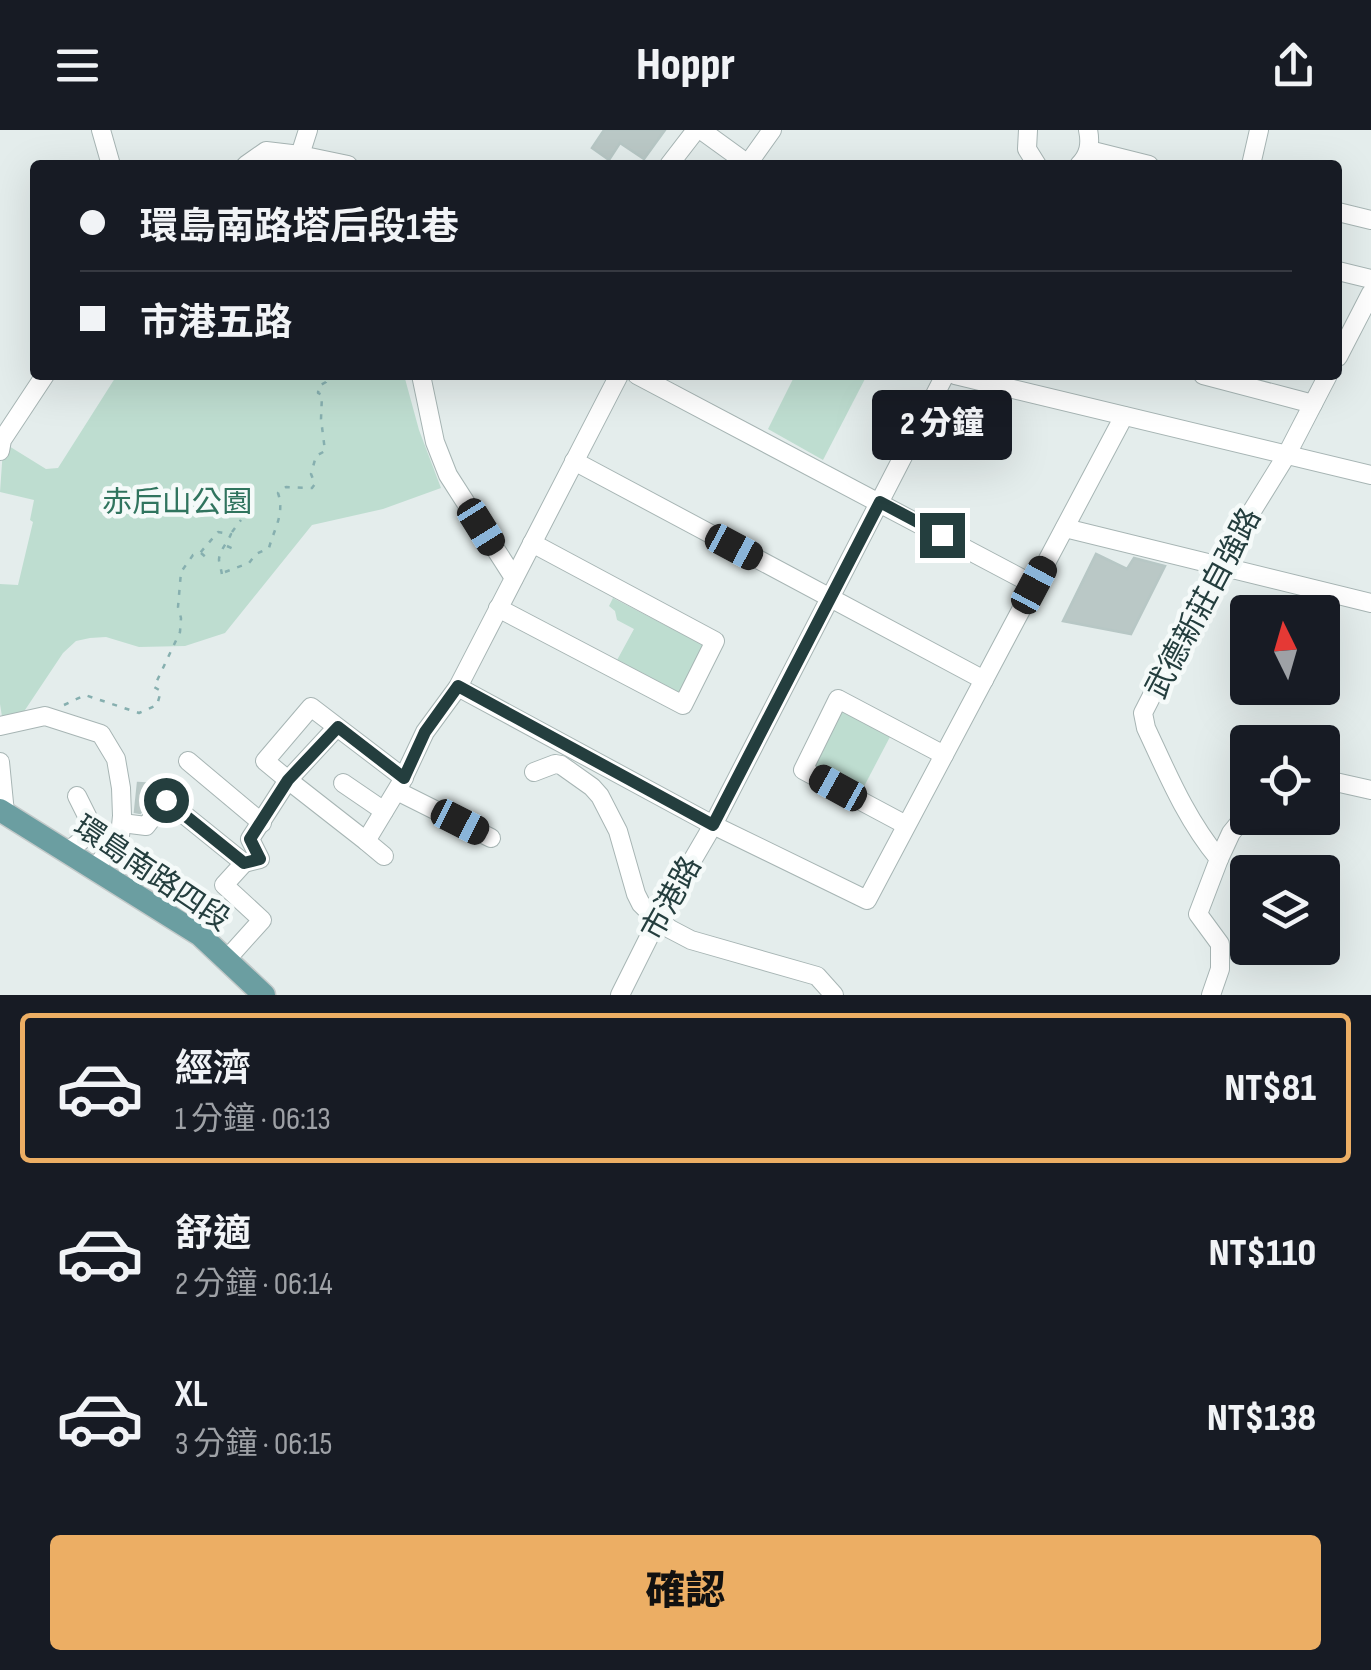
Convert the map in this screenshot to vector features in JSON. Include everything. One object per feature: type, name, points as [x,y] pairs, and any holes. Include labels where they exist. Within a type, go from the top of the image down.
[{"type":"main road","name":"環島南路四段","points":[[3,811],[200,935],[264,995]]},
{"type":"street","points":[[101,130],[110,160]]},
{"type":"street","points":[[300,155],[308,130]]},
{"type":"street","points":[[673,160],[698,130],[742,160]]},
{"type":"street","points":[[751,160],[772,130]]},
{"type":"street","points":[[1028,130],[1027,149],[1034,160]]},
{"type":"street","points":[[1084,158],[1090,140],[1088,130]]},
{"type":"street","points":[[1252,160],[1259,130]]},
{"type":"street","points":[[253,160],[266,150],[324,160]]},
{"type":"street","points":[[1342,213],[1371,220]]},
{"type":"street","points":[[1342,275],[1371,279]]},
{"type":"street","points":[[1342,342],[1371,293]]},
{"type":"street","points":[[1,443],[43,380]]},
{"type":"street","points":[[422,380],[435,442],[448,475],[514,578]]},
{"type":"street","points":[[366,841],[425,732],[458,686],[616,380]]},
{"type":"street","points":[[647,380],[1034,585]]},
{"type":"street","name":"市港路","points":[[620,995],[658,919],[713,825],[942,380]]},
{"type":"street","points":[[976,380],[1371,475]]},
{"type":"street","points":[[1222,380],[1313,404]]},
{"type":"street","points":[[1277,395],[1285,380]]},
{"type":"street","name":"武德新莊自強路","points":[[1219,859],[1186,814],[1146,728],[1144,713],[1218,566],[1286,456],[1325,380]]},
{"type":"street","points":[[458,686],[713,825],[867,900],[1124,416]]},
{"type":"street","points":[[574,461],[984,680]]},
{"type":"street","points":[[1065,528],[1371,602]]},
{"type":"street","points":[[498,608],[683,705],[715,642],[532,543]]},
{"type":"street","points":[[906,825],[803,770],[838,699],[944,755]]},
{"type":"street","points":[[384,856],[265,760],[311,707],[400,784],[491,838]]},
{"type":"street","points":[[0,726],[46,716],[102,734],[116,760],[122,788],[122,824],[120,836],[95,868]]},
{"type":"street","points":[[226,960],[262,920],[224,886],[244,863],[260,859],[250,839],[288,780],[338,727]]},
{"type":"street","points":[[0,762],[3,811]]},
{"type":"street","points":[[188,762],[262,823]]},
{"type":"street","points":[[534,772],[561,765],[600,796],[618,831],[636,894],[658,919],[692,940],[818,976],[834,995]]},
{"type":"street","points":[[343,782],[384,811]]},
{"type":"street","points":[[1340,783],[1371,790]]},
{"type":"street","points":[[68,851],[87,836],[88,818],[77,796]]},
{"type":"street","points":[[122,824],[146,826],[166,800],[244,863]]},
{"type":"street","points":[[1210,995],[1220,969],[1220,944],[1198,914],[1231,835]]},
{"type":"path","points":[[271,494],[286,486],[312,488],[315,484],[312,468],[316,456],[324,450],[322,395],[318,392],[327,380]]},
{"type":"path","points":[[223,572],[249,563],[269,548],[273,530],[280,521],[278,493]]},
{"type":"path","points":[[222,582],[219,561],[241,520]]},
{"type":"path","points":[[46,716],[86,695],[139,713],[158,705],[162,691],[154,687],[180,632],[180,572],[218,532],[231,534]]},
{"type":"path","points":[[225,545],[236,550]]},
{"type":"path","points":[[200,552],[209,560]]},
{"type":"green space","name":"赤后山公園","points":[[114,380],[405,380],[441,488],[383,509],[312,525],[225,633],[185,646],[139,647],[106,637],[76,641],[63,653],[22,718],[3,723],[0,584],[18,585],[33,522],[30,520],[34,500],[0,492],[4,443],[46,469],[58,468]]},
{"type":"green space","points":[[792,380],[864,380],[823,460],[768,429]]},
{"type":"green space","points":[[613,598],[705,646],[679,696],[616,662],[634,629],[617,620],[609,606]]},
{"type":"green space","points":[[840,706],[892,733],[859,796],[808,768]]},
{"type":"building","points":[[604,130],[665,130],[644,159],[620,143],[609,160],[592,148]]},
{"type":"building","points":[[1096,554],[1127,569],[1134,558],[1165,566],[1131,634],[1063,621]]},
{"type":"building","points":[[138,783],[169,788],[160,789],[140,813],[135,812]]},
{"type":"route","points":[[166,800],[244,863],[260,859],[250,839],[288,780],[338,727],[404,778],[425,732],[458,686],[713,825],[880,502],[942,535]]}]
